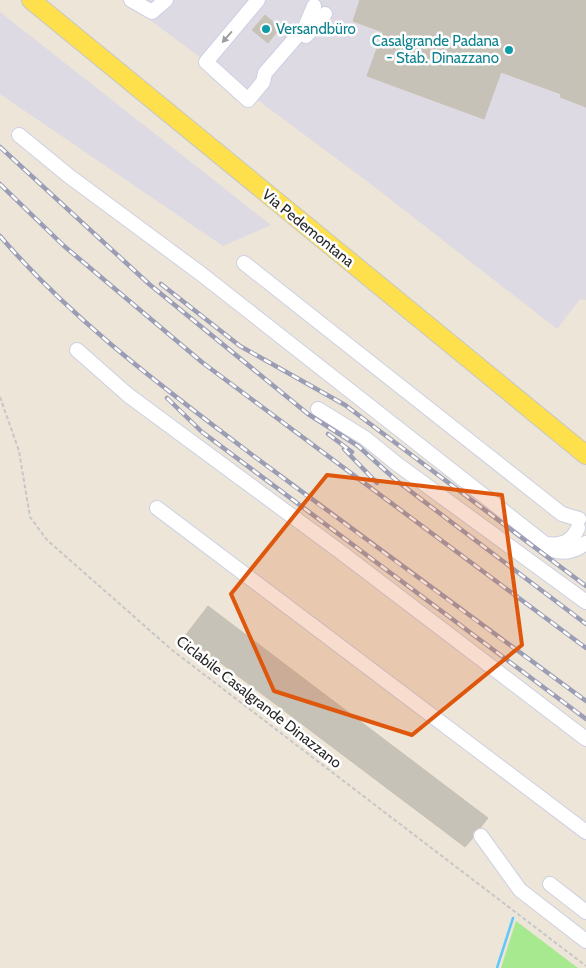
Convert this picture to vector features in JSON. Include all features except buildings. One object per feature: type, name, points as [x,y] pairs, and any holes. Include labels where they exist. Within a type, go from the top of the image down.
[{"type":"main road","name":"Via Pedemontana","points":[[31,0],[586,455]]},
{"type":"lane","points":[[131,0],[152,12],[166,0]]},
{"type":"lane","points":[[258,0],[206,62],[248,100],[319,10]]},
{"type":"lane","points":[[19,135],[68,176],[200,273],[553,550],[562,553],[576,550],[586,543]]},
{"type":"lane","points":[[244,263],[562,514],[582,524],[575,536],[564,543],[546,544]]},
{"type":"lane","points":[[77,350],[128,395],[342,553],[586,739]]},
{"type":"lane","points":[[318,409],[365,438],[397,464],[586,602]]},
{"type":"lane","points":[[157,508],[586,832]]},
{"type":"lane","points":[[481,836],[520,890],[586,940]]},
{"type":"lane","points":[[550,884],[586,912]]},
{"type":"path","name":"Ciclabile Casalgrande Dinazzano","points":[[0,397],[19,451],[30,516],[48,540],[172,650],[586,966]]},
{"type":"highlighted area","points":[[327,475],[502,495],[522,645],[412,735],[274,691],[231,594]]},
{"type":"shaded area","points":[[123,0],[586,0],[586,300],[580,299],[557,329],[372,185]]},
{"type":"shaded area","points":[[0,12],[271,225],[223,246],[0,94]]},
{"type":"green space","points":[[516,921],[578,968],[501,968]]},
{"type":"waterway","points":[[497,968],[513,918]]},
{"type":"railway","points":[[0,147],[149,284],[308,414],[358,446],[397,481],[586,624]]},
{"type":"railway","points":[[0,184],[64,246],[203,363],[586,648]]},
{"type":"railway","points":[[0,236],[28,267],[88,325],[152,378],[293,485],[586,701]]},
{"type":"railway","points":[[161,284],[240,346],[345,405],[586,586]]},
{"type":"railway","points":[[167,398],[202,432],[586,719]]},
{"type":"railway","points":[[328,434],[352,452]]},
{"type":"railway","points":[[344,449],[377,483]]},
{"type":"place","name":"Versandbüro","points":[[266,29]]},
{"type":"place","name":"Casalgrande Padana - Stab. Dinazzano","points":[[509,50]]}]
